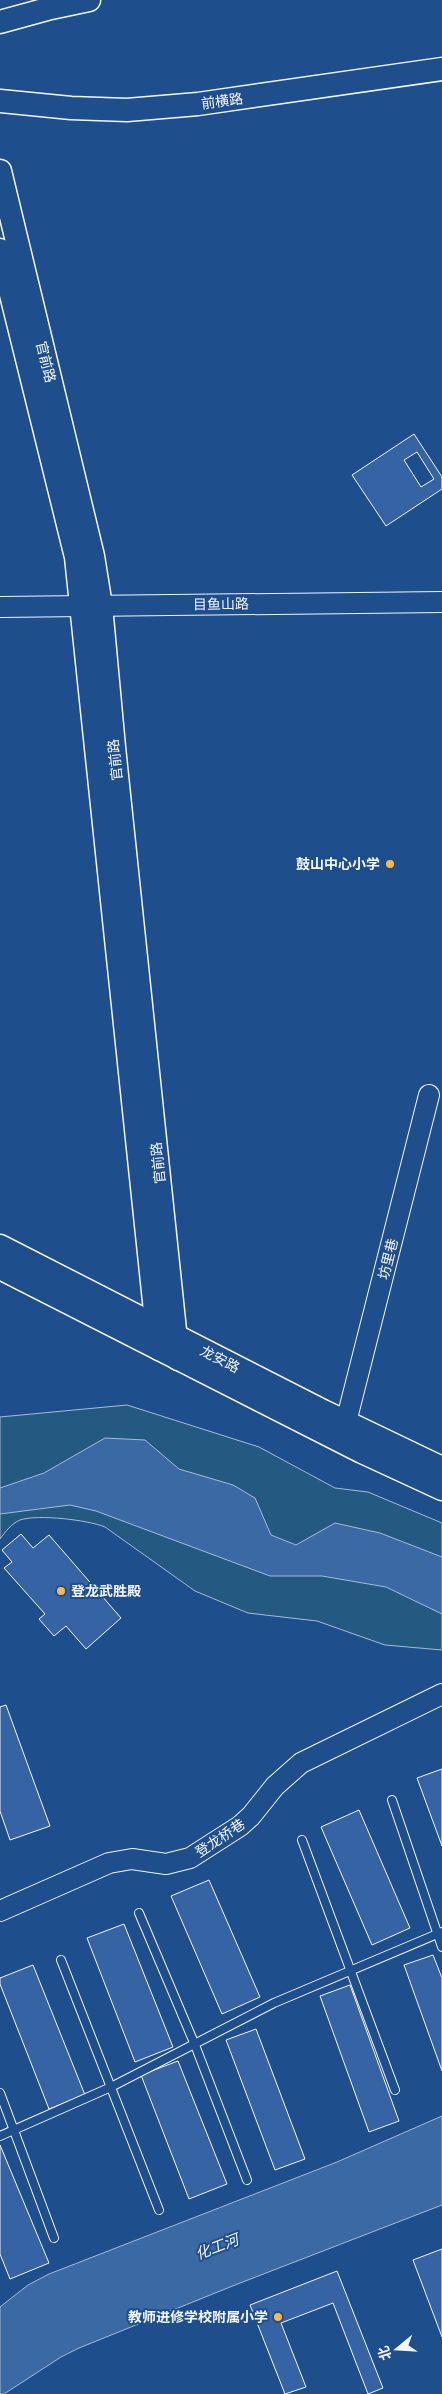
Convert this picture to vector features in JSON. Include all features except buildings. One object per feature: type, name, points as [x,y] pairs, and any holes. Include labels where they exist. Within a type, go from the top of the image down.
[{"type":"main road","points":[[0,22],[89,0]]},
{"type":"main road","name":"前横路","points":[[0,101],[71,108],[127,110],[198,104],[442,69]]},
{"type":"main road","name":"官前路","points":[[0,171],[93,556],[92,606]]},
{"type":"main road","name":"官前路","points":[[0,250],[76,557],[92,606],[114,747],[167,1342]]},
{"type":"main road","name":"龙安路","points":[[0,1246],[362,1452],[442,1489]]},
{"type":"main road","name":"龙安路","points":[[0,1268],[346,1422],[442,1468]]},
{"type":"street","name":"目鱼山路","points":[[0,607],[442,602]]},
{"type":"street","name":"坊里巷","points":[[346,1422],[429,1095]]},
{"type":"street","name":"登龙桥巷","points":[[0,1911],[109,1863],[132,1859],[166,1864],[190,1858],[240,1826],[251,1816],[275,1786],[302,1763],[442,1694]]},
{"type":"lane","points":[[392,1800],[440,1933],[442,1947]]},
{"type":"lane","points":[[302,1840],[395,2090]]},
{"type":"lane","points":[[138,1913],[194,2045],[247,2180]]},
{"type":"lane","points":[[0,2136],[112,2087],[274,2003],[440,1933]]},
{"type":"lane","points":[[61,1960],[159,2210]]},
{"type":"lane","points":[[0,2093],[54,2238]]},
{"type":"shaded area","points":[[127,1405],[259,1447],[335,1488],[368,1492],[442,1523],[442,1650],[385,1645],[317,1621],[248,1613],[195,1591],[105,1527],[97,1524],[63,1519],[28,1518],[14,1524],[0,1539],[0,1417]]},
{"type":"water","points":[[105,1438],[145,1440],[179,1469],[233,1485],[255,1498],[271,1535],[296,1545],[335,1523],[380,1533],[442,1557],[442,1614],[386,1587],[322,1576],[270,1576],[96,1511],[70,1505],[0,1514],[0,1488],[44,1473]]},
{"type":"water","name":"化工河","points":[[442,2116],[442,2205],[79,2348],[61,2357],[4,2394],[0,2394],[0,2307],[28,2285],[49,2274],[337,2162]]},
{"type":"place","name":"鼓山中心小学","points":[[390,864]]},
{"type":"place","name":"登龙武胜殿","points":[[61,1591]]},
{"type":"place","name":"教师进修学校附属小学","points":[[278,2317]]}]
